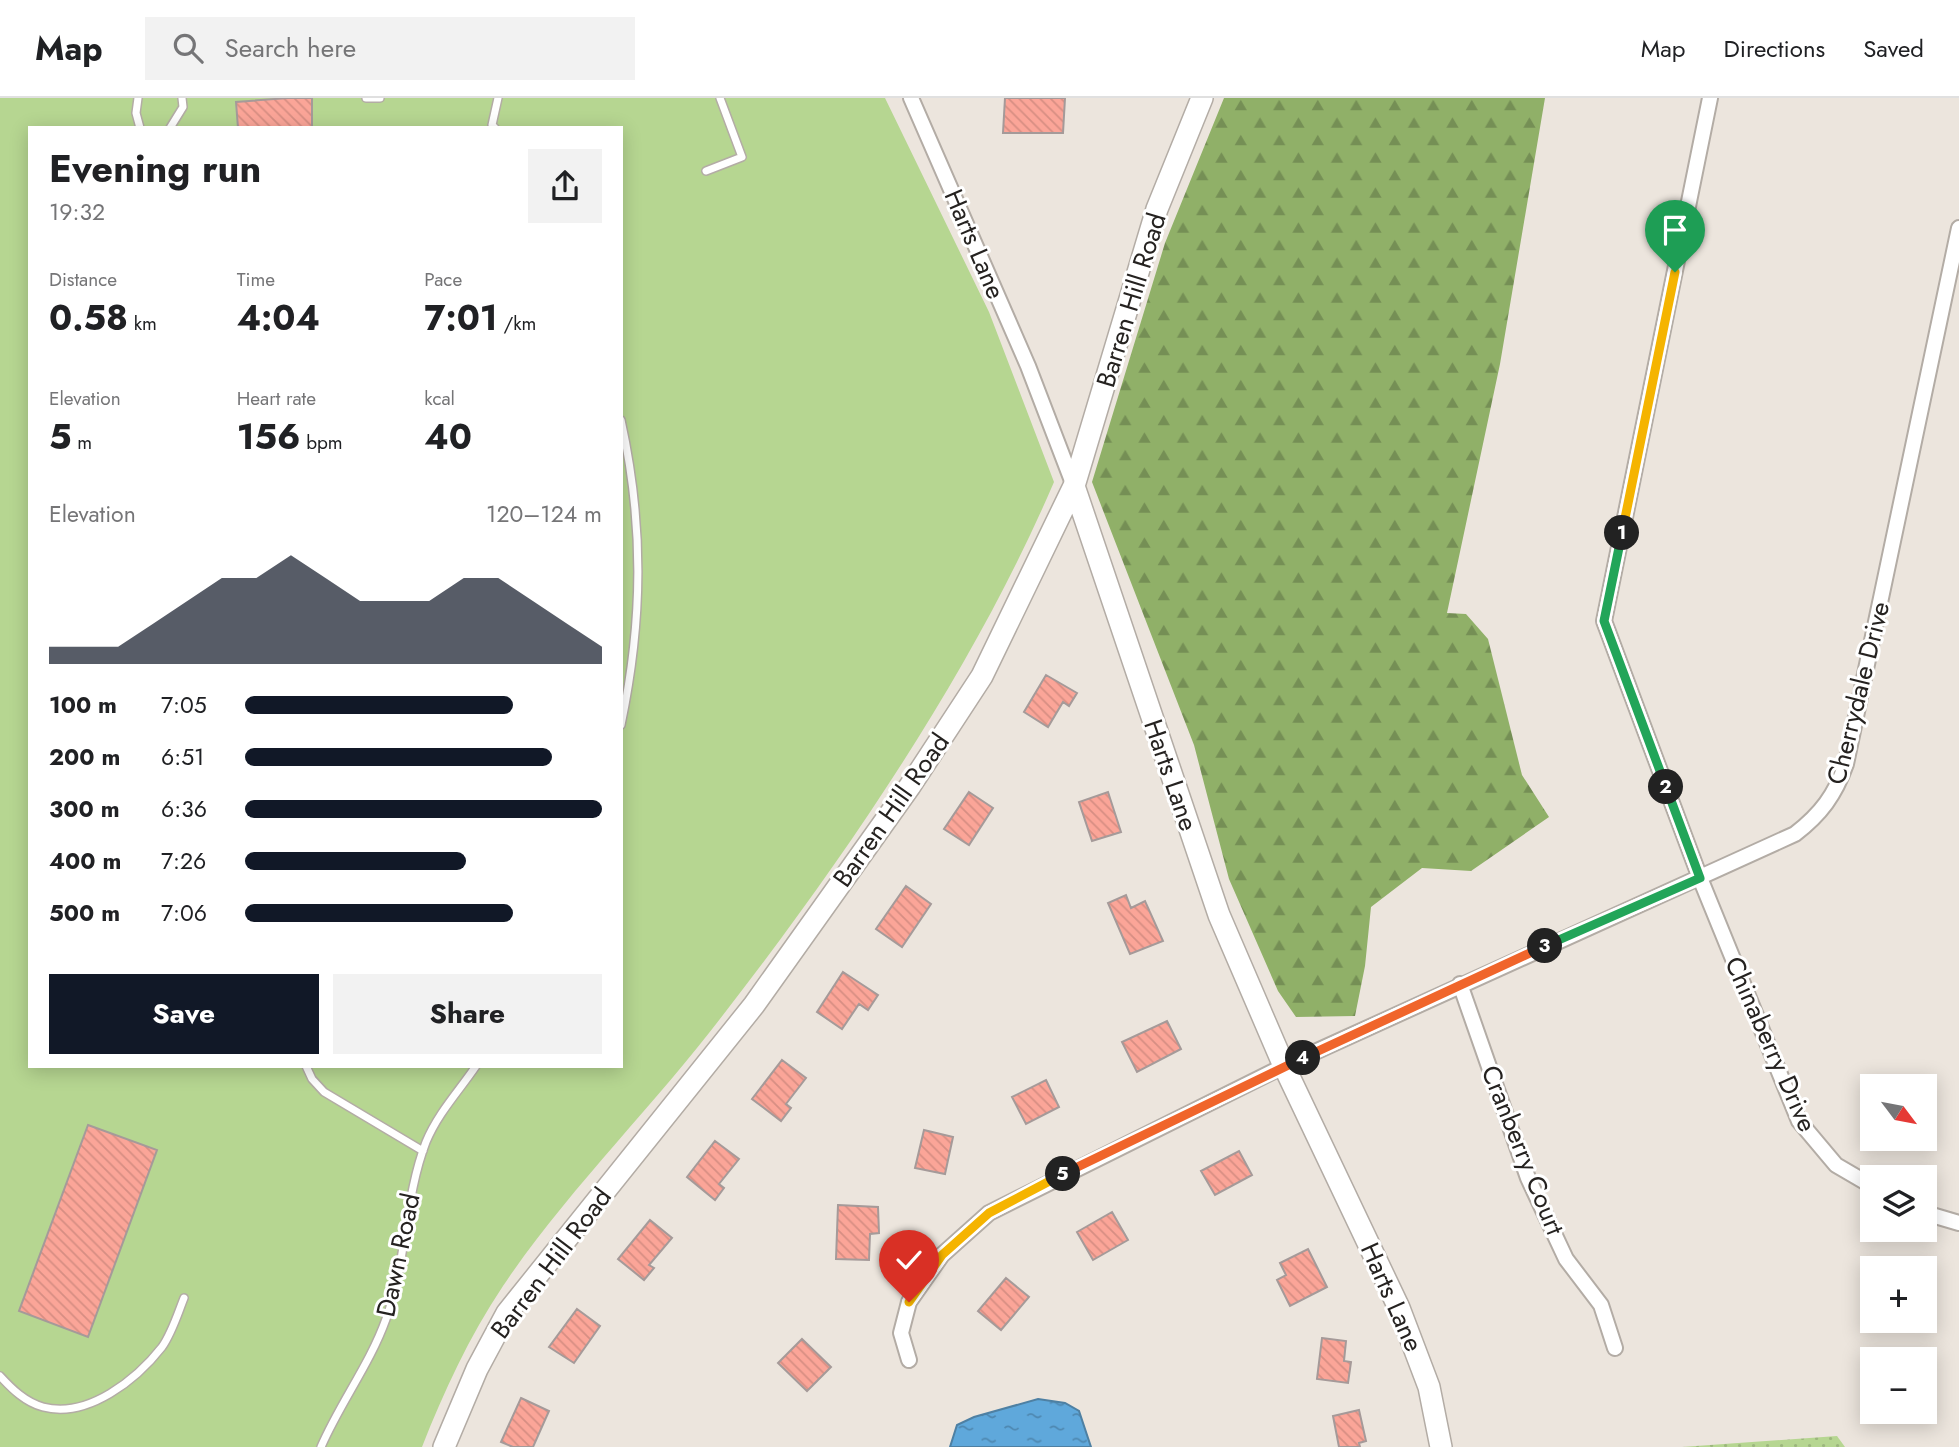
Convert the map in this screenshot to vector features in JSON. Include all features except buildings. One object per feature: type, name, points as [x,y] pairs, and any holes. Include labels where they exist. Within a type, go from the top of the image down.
[{"type":"street","name":"Harts Lane","points":[[911,98],[1028,366],[1074,486],[1219,915],[1284,1066],[1399,1308],[1429,1387],[1441,1447]]},
{"type":"street","name":"Barren Hill Road","points":[[444,1447],[477,1369],[507,1313],[754,1005],[910,786],[988,664],[1074,486],[1157,209],[1202,98]]},
{"type":"street","name":"Chinaberry Drive","points":[[1710,98],[1604,621],[1700,878],[1799,1121],[1836,1165],[1860,1179]]},
{"type":"street","name":"Cherrydale Drive","points":[[909,1360],[901,1333],[909,1302],[942,1255],[989,1213],[1284,1066],[1795,834],[1818,816],[1839,784],[1849,751],[1959,228]]},
{"type":"street","name":"Cranberry Court","points":[[1460,984],[1528,1178],[1566,1259],[1601,1305],[1615,1348]]},
{"type":"street","points":[[1937,1217],[1959,1223]]},
{"type":"lane","points":[[138,98],[136,113],[139,126]]},
{"type":"lane","points":[[171,126],[183,107],[182,98]]},
{"type":"lane","points":[[366,98],[380,98]]},
{"type":"lane","points":[[493,126],[498,98]]},
{"type":"lane","points":[[706,171],[742,157],[720,98]]},
{"type":"lane","points":[[623,432],[639,531],[636,622],[623,710]]},
{"type":"lane","points":[[307,1068],[312,1079],[324,1092],[423,1151]]},
{"type":"lane","name":"Dawn Road","points":[[321,1447],[368,1361],[387,1318],[423,1151],[434,1124],[475,1068]]},
{"type":"lane","points":[[0,1376],[17,1394],[44,1407],[90,1403],[122,1385],[163,1345],[184,1298]]},
{"type":"green space","points":[[0,98],[885,98],[989,312],[1054,482],[986,622],[905,759],[770,954],[696,1049],[554,1217],[503,1286],[458,1365],[422,1447],[0,1447]]},
{"type":"green space","points":[[1224,98],[1545,98],[1500,364],[1447,613],[1466,614],[1488,639],[1522,775],[1549,817],[1471,871],[1422,868],[1371,907],[1365,966],[1355,1016],[1296,1017],[1278,991],[1229,879],[1194,745],[1092,482],[1165,243]]},
{"type":"green space","points":[[1837,1436],[1845,1447],[1682,1447]]},
{"type":"water","points":[[1038,1399],[1065,1403],[1079,1411],[1091,1447],[950,1447],[957,1425],[974,1417]]},
{"type":"route","points":[[909,1302],[942,1255],[989,1213],[1284,1066],[1460,984],[1700,878],[1604,621],[1675,272]]}]
